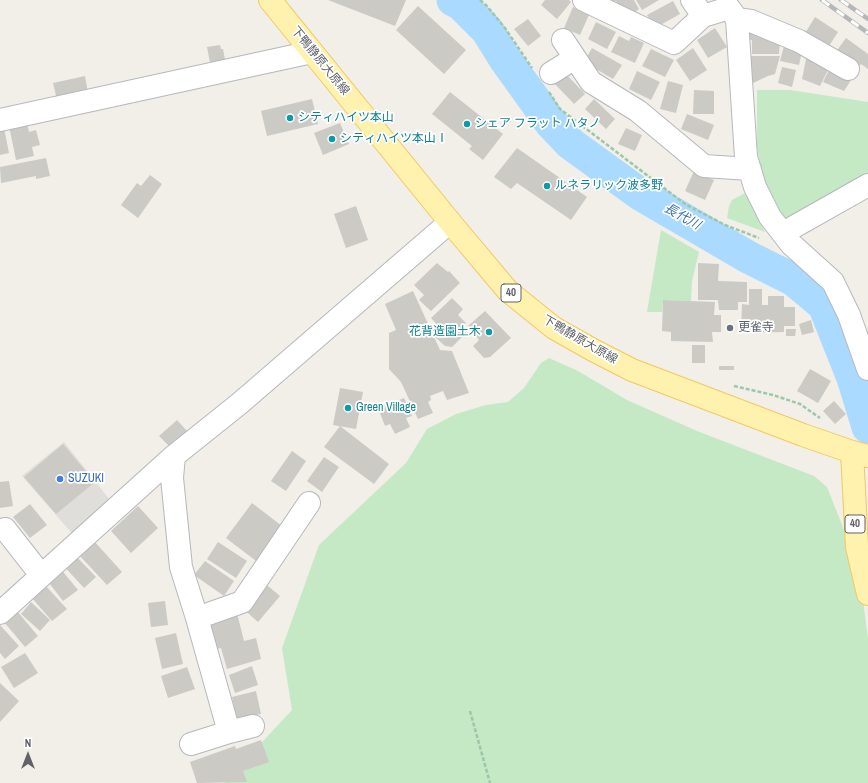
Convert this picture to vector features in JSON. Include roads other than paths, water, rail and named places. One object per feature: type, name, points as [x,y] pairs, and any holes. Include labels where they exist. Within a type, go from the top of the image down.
[{"type":"main road","name":"下鴨静原大原線","points":[[270,0],[450,222],[508,291],[536,314],[561,332],[632,370],[803,435],[861,454],[857,547],[868,594]]},
{"type":"street","points":[[584,0],[674,43],[697,8],[729,8],[737,19],[746,157],[756,187],[770,217],[772,236]]},
{"type":"street","points":[[737,19],[752,21],[799,41],[848,69]]},
{"type":"street","points":[[563,40],[591,82],[638,111],[704,166],[750,169]]},
{"type":"street","points":[[0,120],[312,52]]},
{"type":"street","points":[[544,78],[575,58]]},
{"type":"street","points":[[772,236],[868,185]]},
{"type":"street","points":[[0,613],[174,456],[239,404],[450,222]]},
{"type":"street","points":[[772,236],[791,244],[833,282],[849,315],[868,369]]},
{"type":"street","points":[[174,456],[172,478],[181,567],[229,732]]},
{"type":"street","points":[[197,618],[242,602],[309,503]]},
{"type":"street","points":[[5,529],[41,575]]},
{"type":"street","points":[[191,744],[253,726]]},
{"type":"waterway","name":"長代川","points":[[453,0],[461,4],[487,30],[505,59],[551,123],[571,144],[640,194],[748,257],[794,280],[824,305],[853,378],[868,427]]},
{"type":"railway","points":[[822,0],[868,33]]},
{"type":"railway","points":[[841,0],[868,19]]},
{"type":"place","name":"シティハイツ本山","points":[[290,118]]},
{"type":"place","name":"シェア フラット ハタノ","points":[[467,124]]},
{"type":"place","name":"シティハイツ本山Ⅰ","points":[[332,139]]},
{"type":"place","name":"ルネラリック波多野","points":[[547,186]]},
{"type":"place","name":"更雀寺","points":[[730,328]]},
{"type":"place","name":"花背造園土木","points":[[489,332]]},
{"type":"place","name":"Green Village","points":[[348,408]]},
{"type":"place","name":"SUZUKI","points":[[60,479]]}]
